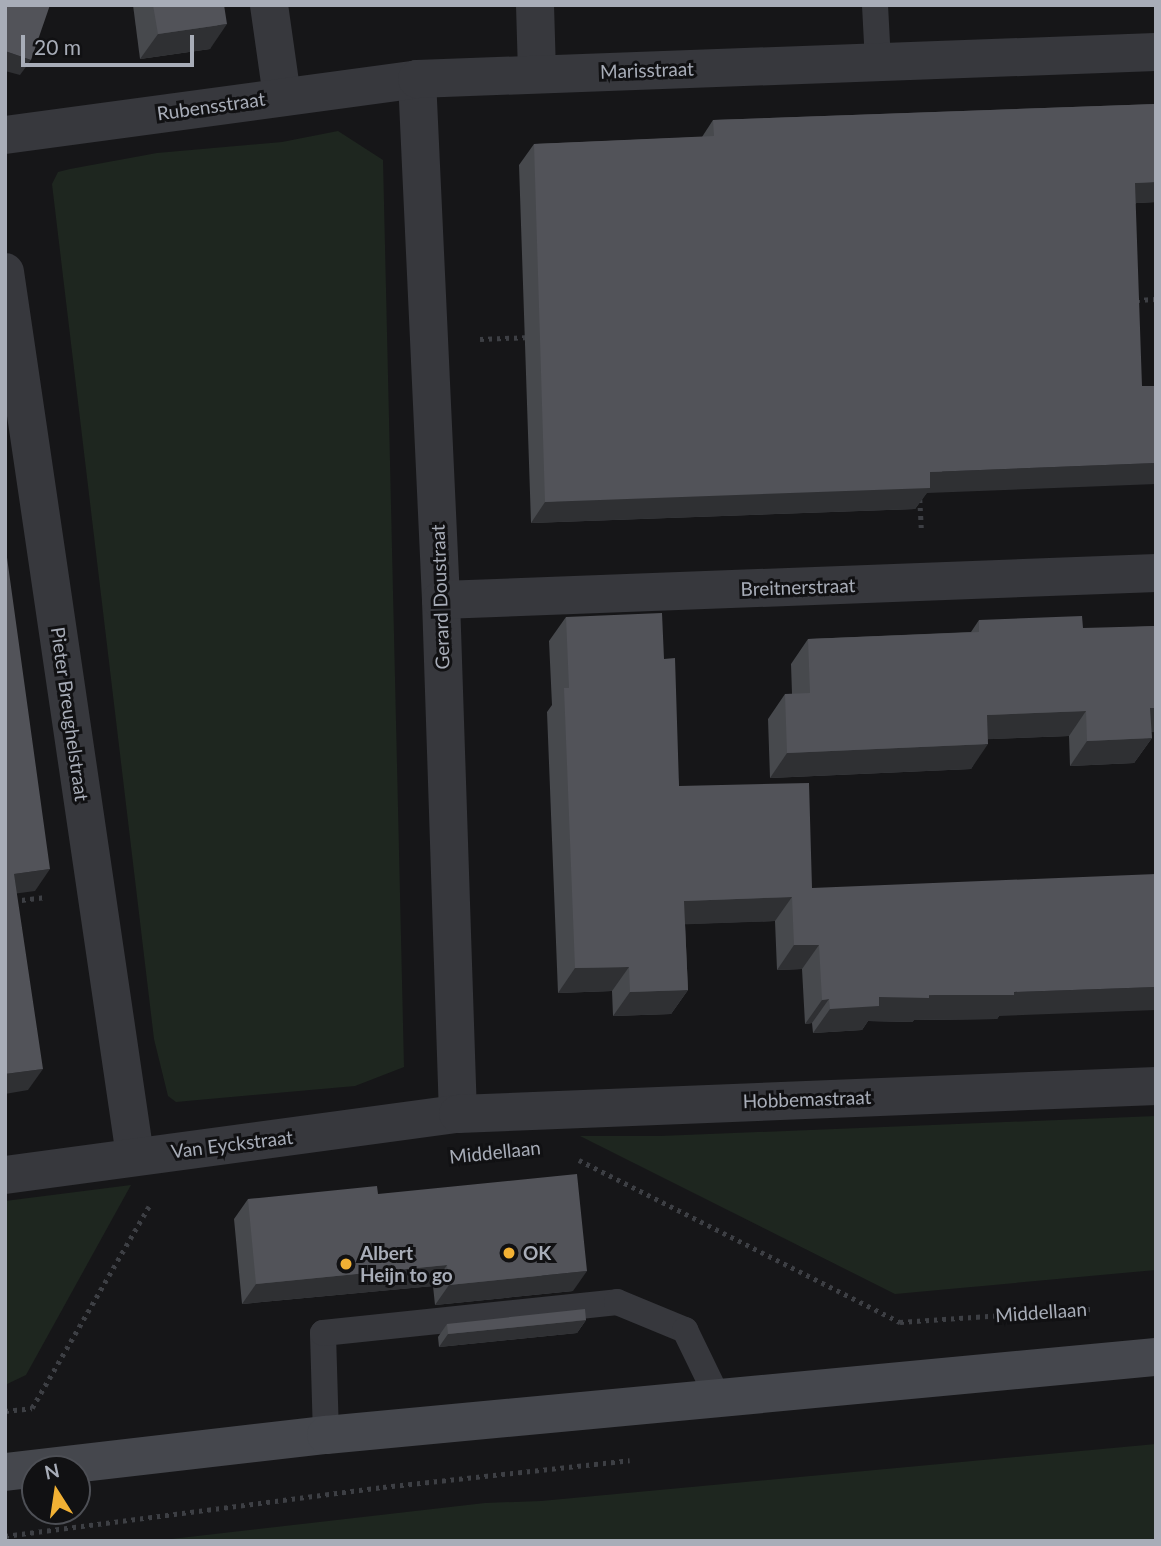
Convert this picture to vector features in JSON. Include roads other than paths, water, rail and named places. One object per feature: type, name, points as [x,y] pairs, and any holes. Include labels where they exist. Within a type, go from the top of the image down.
[{"type":"main road","points":[[5,1472],[326,1435],[717,1396],[1156,1357]]},
{"type":"street","points":[[269,5],[282,96]]},
{"type":"street","points":[[535,5],[537,75]]},
{"type":"street","name":"Marisstraat","points":[[417,79],[1156,52]]},
{"type":"street","name":"Rubensstraat","points":[[5,135],[417,79]]},
{"type":"street","name":"Gerard Doustraat","points":[[417,79],[441,600],[458,1114]]},
{"type":"street","name":"Pieter Breughelstraat","points":[[5,272],[135,1156]]},
{"type":"street","name":"Breitnerstraat","points":[[441,600],[1156,573]]},
{"type":"street","name":"Hobbemastraat","points":[[458,1114],[1156,1086]]},
{"type":"street","name":"Van Eyckstraat","points":[[5,1175],[458,1114]]},
{"type":"lane","points":[[875,5],[878,62]]},
{"type":"lane","points":[[326,1435],[323,1333],[617,1302],[685,1330],[717,1396]]},
{"type":"place","name":"OK","points":[[509,1253]]},
{"type":"place","name":"Albert Heijn to go","points":[[346,1264]]}]
